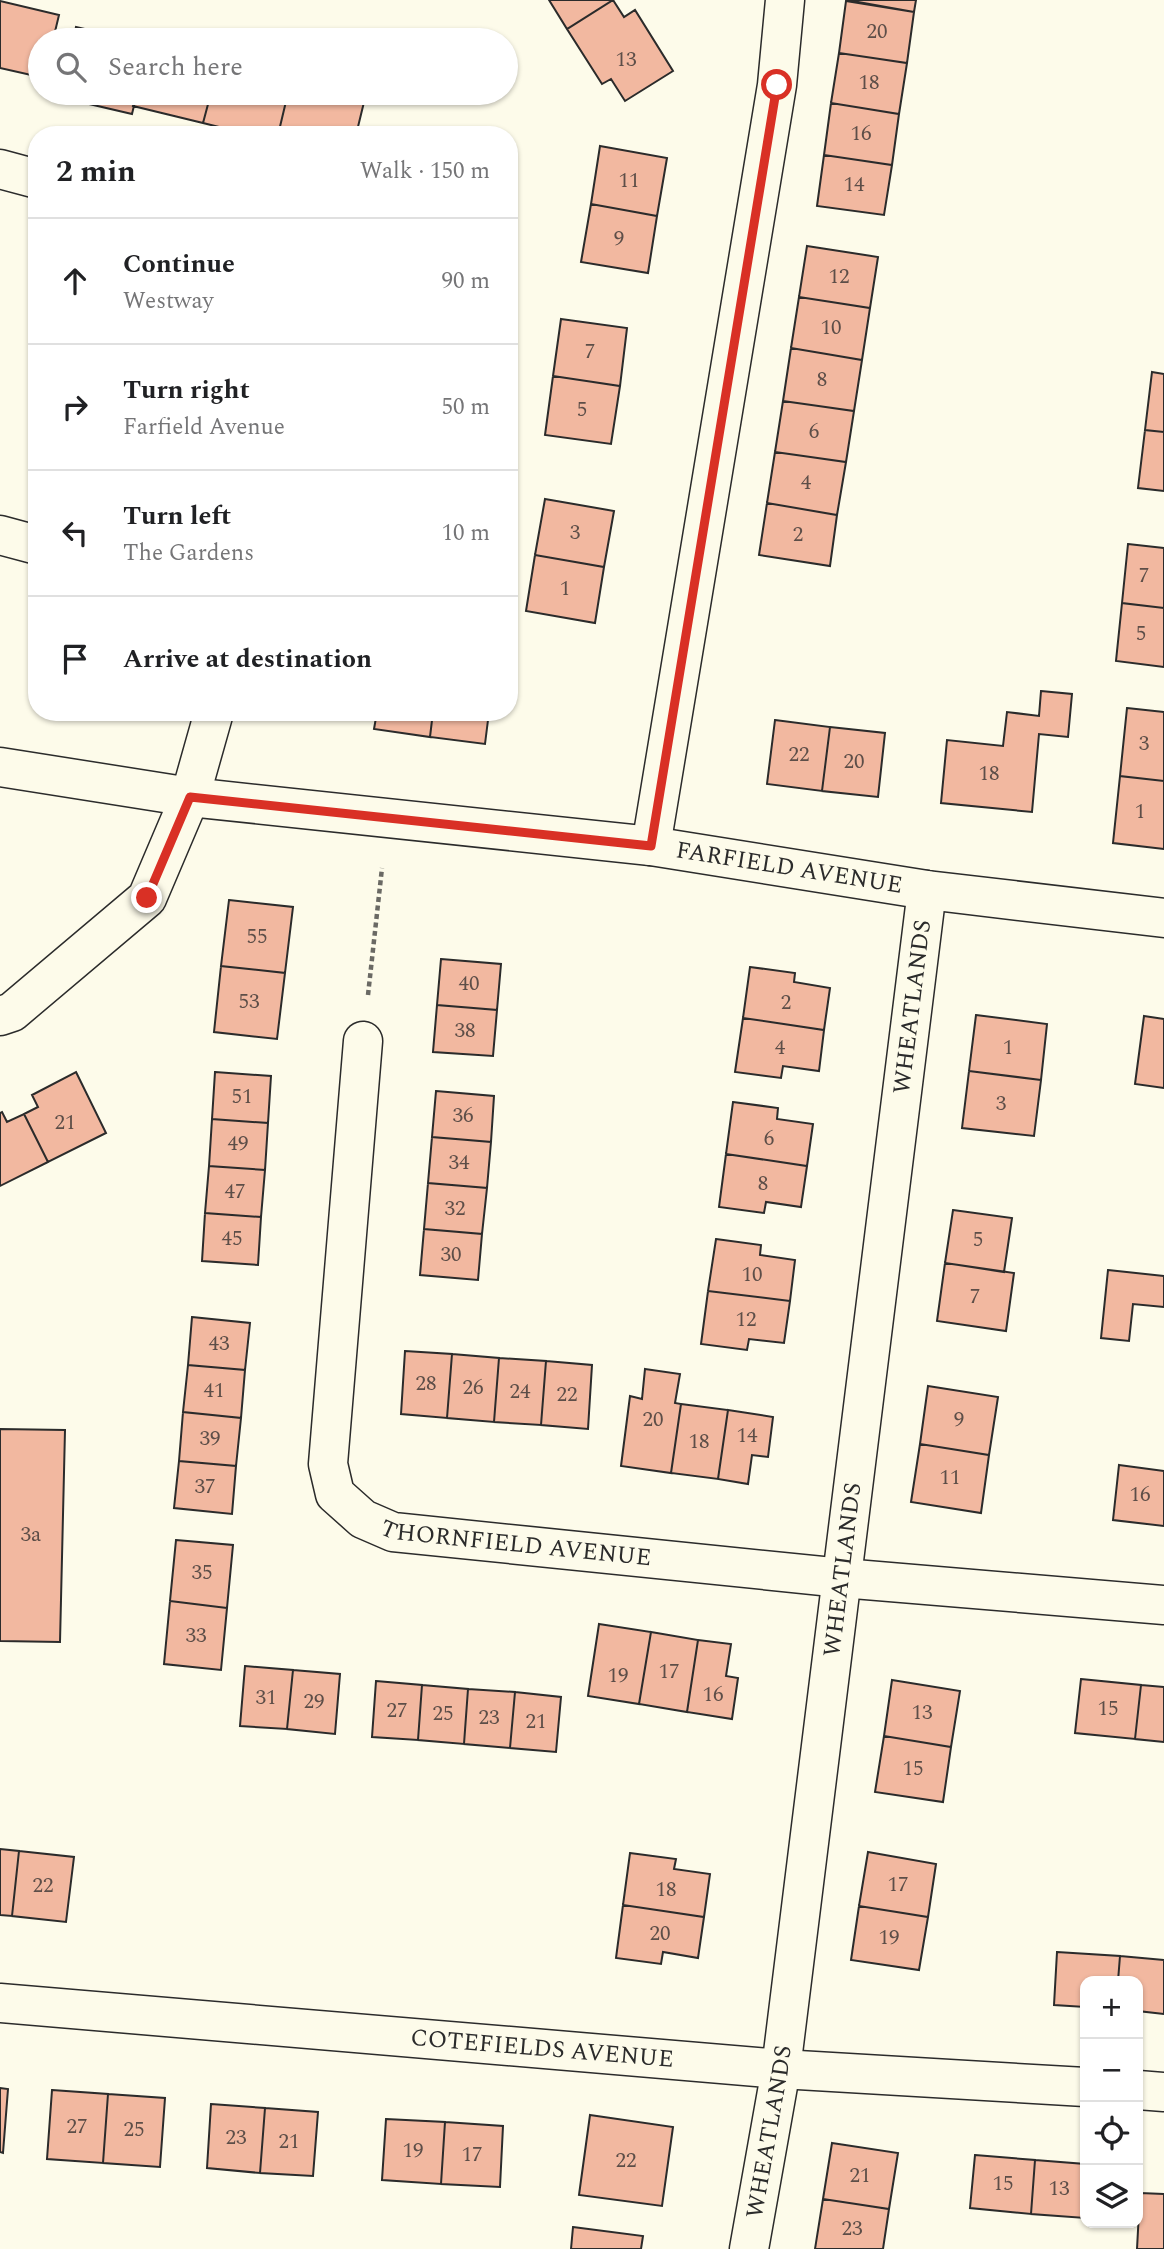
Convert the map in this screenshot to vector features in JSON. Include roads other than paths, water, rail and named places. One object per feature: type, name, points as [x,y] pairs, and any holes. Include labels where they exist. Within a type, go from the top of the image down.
[{"type":"street","points":[[651,846],[777,85],[785,0]]},
{"type":"street","points":[[0,169],[28,177]]},
{"type":"street","points":[[0,535],[28,543]]},
{"type":"street","points":[[0,1016],[12,1012],[147,898],[190,797],[211,721]]},
{"type":"street","name":"FARFIELD AVENUE","points":[[0,767],[190,797],[651,846],[927,890],[1164,918]]},
{"type":"street","name":"WHEATLANDS","points":[[748,2249],[781,2069],[927,890]]},
{"type":"street","name":"THORNFIELD AVENUE","points":[[363,1041],[328,1464],[335,1494],[363,1520],[393,1532],[842,1578],[1164,1605]]},
{"type":"street","name":"COTEFIELDS AVENUE","points":[[0,2003],[781,2069],[1080,2087]]},
{"type":"street","points":[[1143,2090],[1164,2092]]}]
